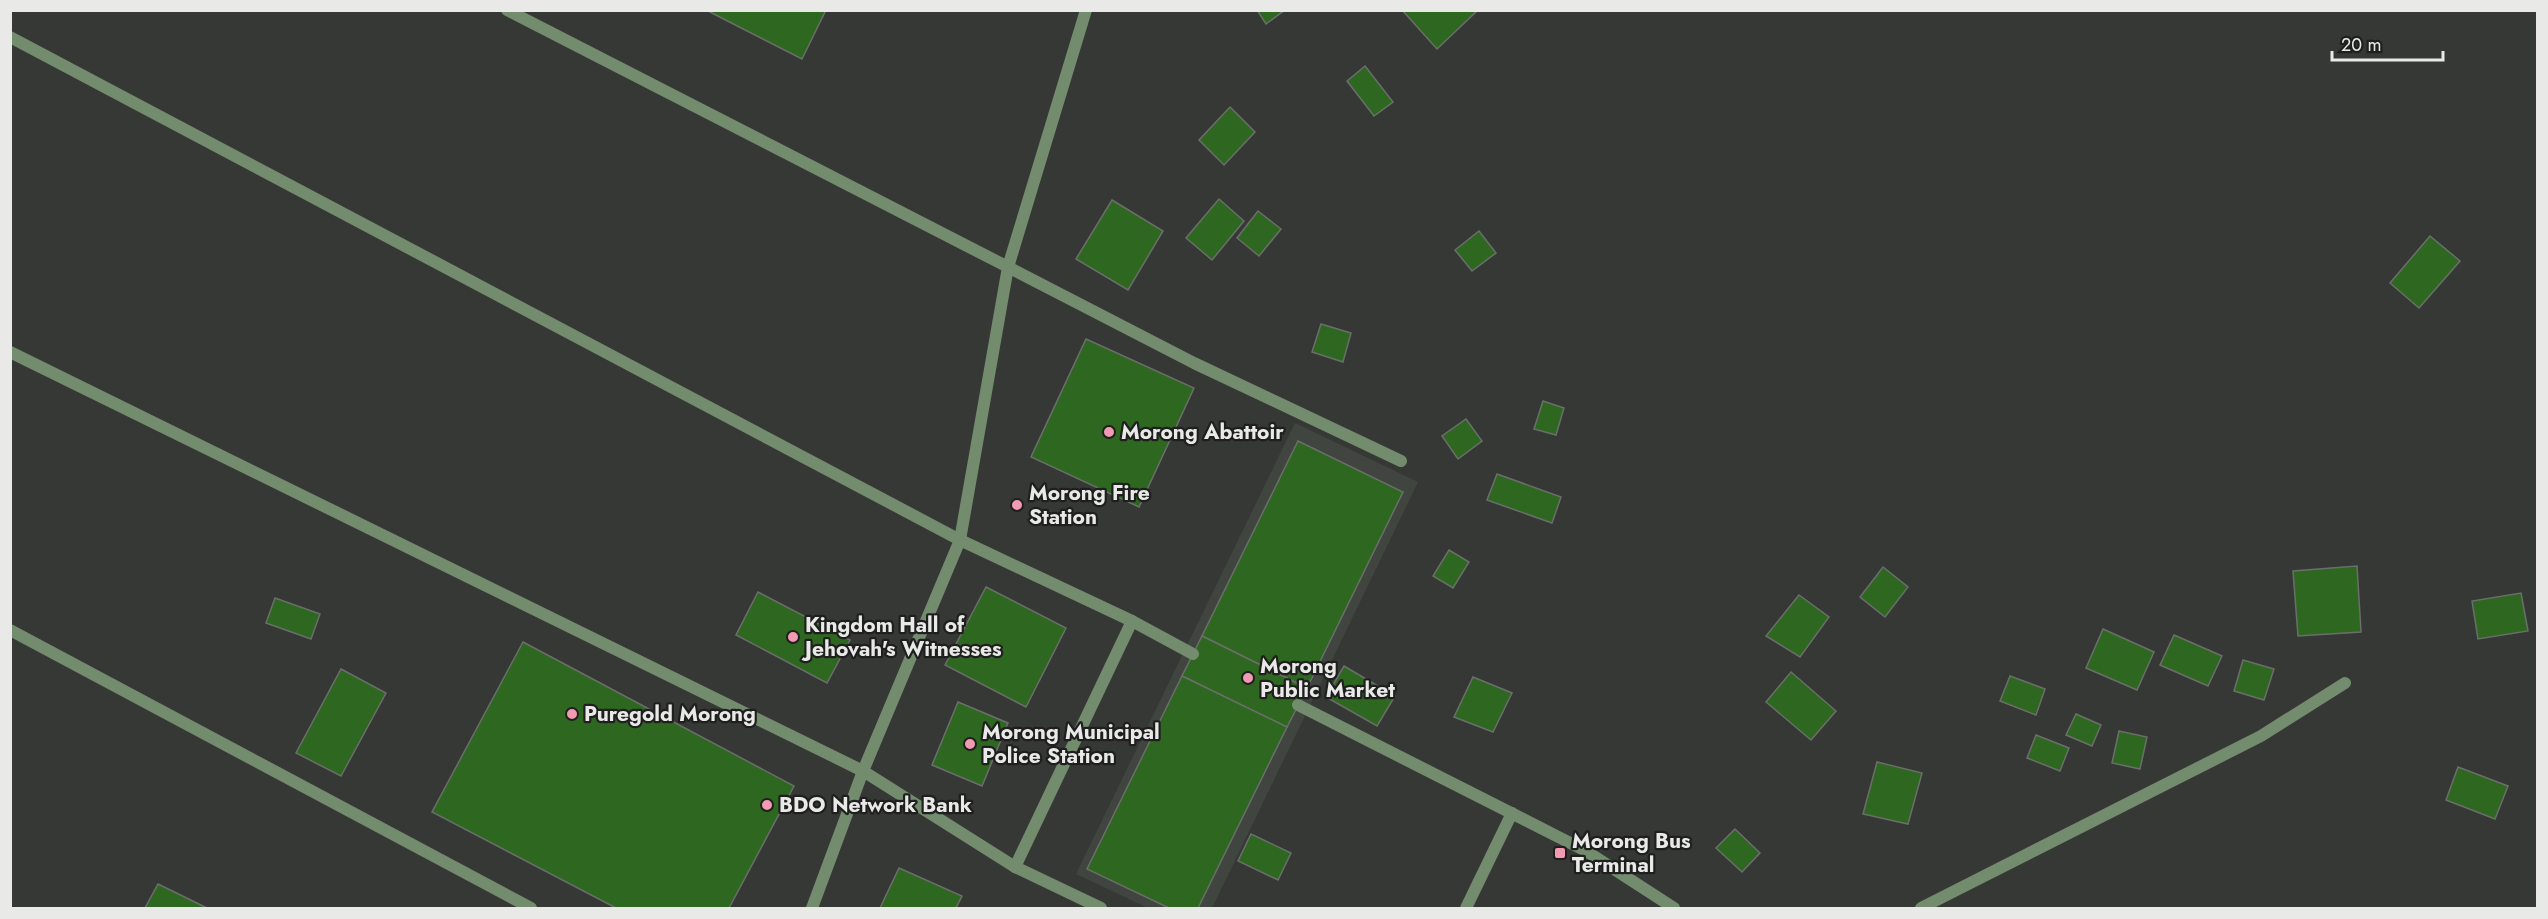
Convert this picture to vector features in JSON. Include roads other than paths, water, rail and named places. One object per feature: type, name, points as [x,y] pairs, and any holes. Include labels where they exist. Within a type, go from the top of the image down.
[{"type":"street","points":[[507,10],[1194,363],[1401,462]]},
{"type":"street","points":[[812,909],[863,771],[960,540],[1008,267],[1086,10]]},
{"type":"street","points":[[10,37],[960,540],[1132,621],[1193,654]]},
{"type":"street","points":[[10,352],[863,771],[1015,867],[1101,909]]},
{"type":"street","points":[[1015,867],[1132,621]]},
{"type":"street","points":[[10,630],[531,909]]},
{"type":"street","points":[[1921,909],[2261,736],[2345,683]]},
{"type":"street","points":[[1298,705],[1586,851],[1674,909]]},
{"type":"street","points":[[1466,909],[1512,813]]},
{"type":"place","name":"Morong Abattoir","points":[[1109,432]]},
{"type":"place","name":"Morong Fire Station","points":[[1017,505]]},
{"type":"place","name":"Kingdom Hall of Jehovah's Witnesses","points":[[793,637]]},
{"type":"place","name":"Morong Public Market","points":[[1248,678]]},
{"type":"place","name":"Puregold Morong","points":[[572,714]]},
{"type":"place","name":"Morong Municipal Police Station","points":[[970,744]]},
{"type":"place","name":"BDO Network Bank","points":[[767,805]]},
{"type":"place","name":"Morong Bus Terminal","points":[[1560,853]]}]
